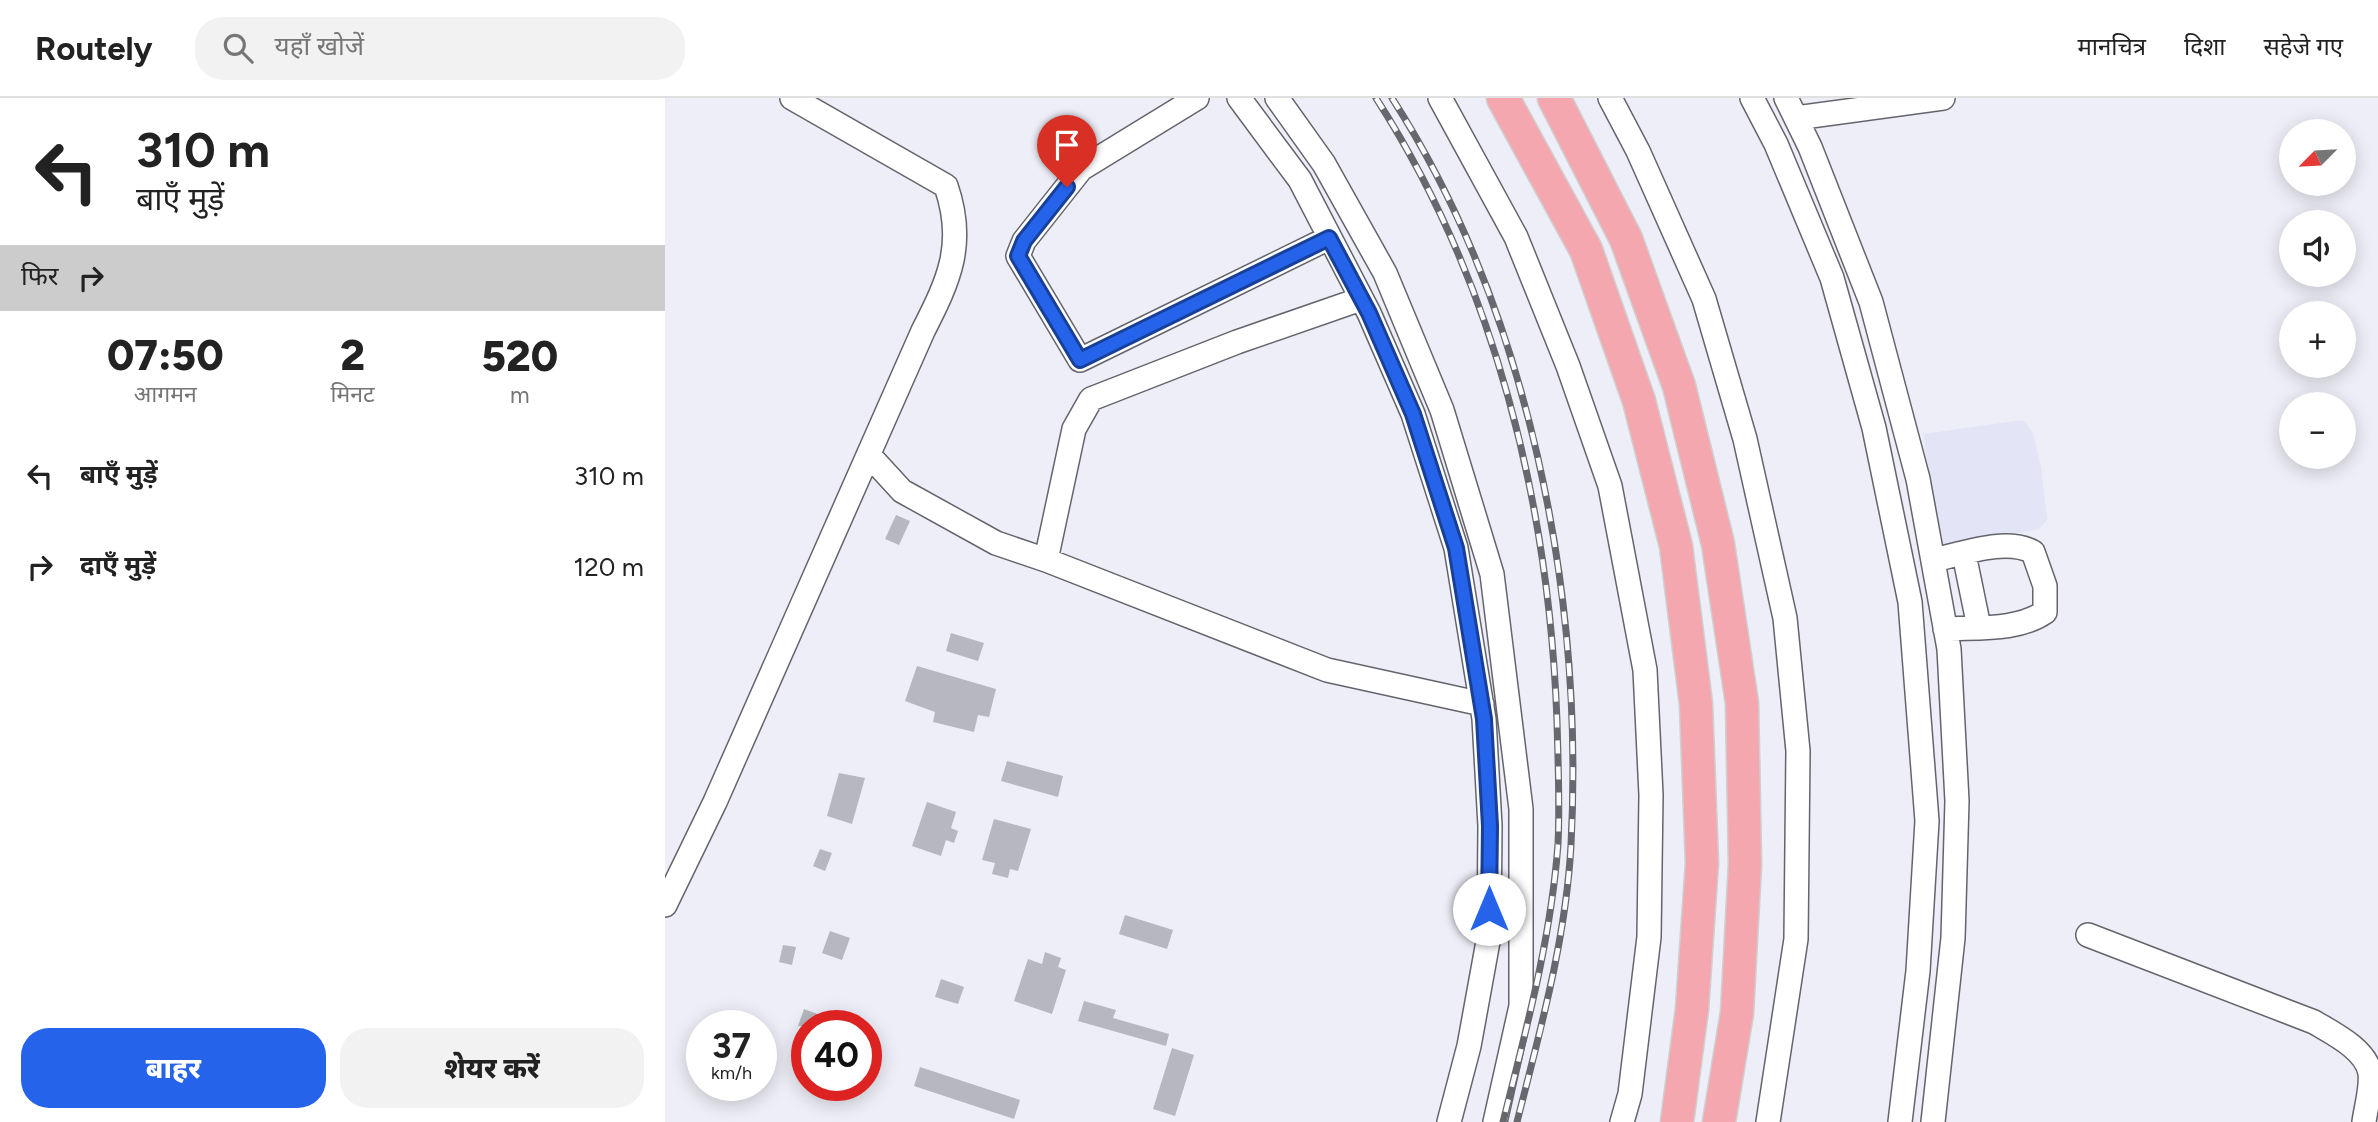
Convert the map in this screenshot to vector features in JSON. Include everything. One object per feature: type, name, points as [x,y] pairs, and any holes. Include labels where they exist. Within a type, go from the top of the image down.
[{"type":"highway","points":[[1503,98],[1585,250],[1639,401],[1676,546],[1696,704],[1702,863],[1692,1009],[1677,1122]]},
{"type":"highway","points":[[1554,98],[1626,239],[1679,386],[1718,544],[1742,703],[1745,864],[1737,1013],[1719,1122]]},
{"type":"street","points":[[1197,98],[1081,169],[1024,241],[1018,256],[1080,360],[1329,238]]},
{"type":"street","points":[[1239,98],[1300,180],[1361,299],[1413,414],[1456,548],[1482,704],[1490,826],[1489,936],[1469,1046],[1449,1122]]},
{"type":"street","points":[[1277,98],[1324,164],[1385,273],[1443,410],[1492,574],[1521,809],[1521,1006],[1495,1122]]},
{"type":"street","points":[[1440,98],[1516,237],[1569,366],[1610,486],[1645,670],[1651,795],[1649,937],[1630,1094],[1622,1122]]},
{"type":"street","points":[[1610,98],[1638,150],[1704,299],[1745,439],[1785,618],[1798,751],[1795,939],[1768,1122]]},
{"type":"street","points":[[1752,98],[1781,156],[1832,278],[1874,428],[1910,602],[1927,821],[1918,971],[1900,1122]]},
{"type":"street","points":[[1933,1122],[1953,938],[1957,802],[1945,629],[1918,479],[1871,302],[1791,108],[1943,98]]},
{"type":"street","points":[[665,905],[715,802],[869,454],[950,279],[955,247],[955,211],[946,186],[795,99]]},
{"type":"street","points":[[1046,560],[1074,429],[1091,399],[1237,342],[1361,299]]},
{"type":"street","points":[[869,454],[902,491],[996,543],[1327,670],[1482,704]]},
{"type":"street","points":[[1933,560],[2009,545],[2024,547],[2033,552],[2045,586],[2045,612],[2036,619],[2018,624],[1945,629]]},
{"type":"street","points":[[1964,554],[1979,627]]},
{"type":"street","points":[[1918,699],[1951,696]]},
{"type":"street","points":[[2088,935],[2314,1022],[2342,1039],[2359,1055],[2370,1072],[2364,1122]]},
{"type":"shaded area","points":[[2023,420],[2033,433],[2041,467],[2047,520],[2039,529],[1941,547],[1923,434]]},
{"type":"building","points":[[896,515],[910,521],[899,545],[885,539]]},
{"type":"building","points":[[951,633],[984,643],[978,661],[946,651]]},
{"type":"building","points":[[917,666],[996,689],[989,717],[978,715],[974,732],[933,722],[935,712],[905,701]]},
{"type":"building","points":[[1007,761],[1063,776],[1058,797],[1001,781]]},
{"type":"building","points":[[839,773],[865,778],[852,824],[827,816]]},
{"type":"building","points":[[927,802],[956,812],[951,828],[958,831],[954,843],[946,840],[941,856],[912,846]]},
{"type":"building","points":[[994,819],[1031,829],[1018,871],[1010,869],[1008,878],[992,874],[995,863],[982,860]]},
{"type":"building","points":[[820,849],[832,853],[825,871],[813,866]]},
{"type":"building","points":[[1125,915],[1173,930],[1167,949],[1119,934]]},
{"type":"building","points":[[830,931],[850,938],[842,960],[822,953]]},
{"type":"building","points":[[783,945],[796,947],[792,965],[779,962]]},
{"type":"building","points":[[1045,952],[1061,958],[1058,967],[1066,970],[1052,1014],[1014,1001],[1028,959],[1042,964]]},
{"type":"building","points":[[941,979],[964,987],[958,1004],[935,997]]},
{"type":"building","points":[[1084,1001],[1116,1010],[1113,1018],[1169,1034],[1166,1046],[1078,1021]]},
{"type":"building","points":[[1172,1048],[1194,1055],[1175,1116],[1153,1109]]},
{"type":"building","points":[[920,1067],[1020,1100],[1014,1119],[914,1086]]},
{"type":"railway","points":[[1376,98],[1418,169],[1453,243],[1483,319],[1508,397],[1528,477],[1542,558],[1552,639],[1557,721],[1558,844],[1544,949],[1503,1122]]},
{"type":"railway","points":[[1392,98],[1440,181],[1480,269],[1512,362],[1538,457],[1556,555],[1568,652],[1573,750],[1568,880],[1558,950],[1517,1122]]},
{"type":"route","points":[[1067,187],[1024,241],[1018,256],[1080,360],[1329,238],[1369,313],[1413,414],[1456,548],[1484,719],[1490,826],[1489,909]]}]
